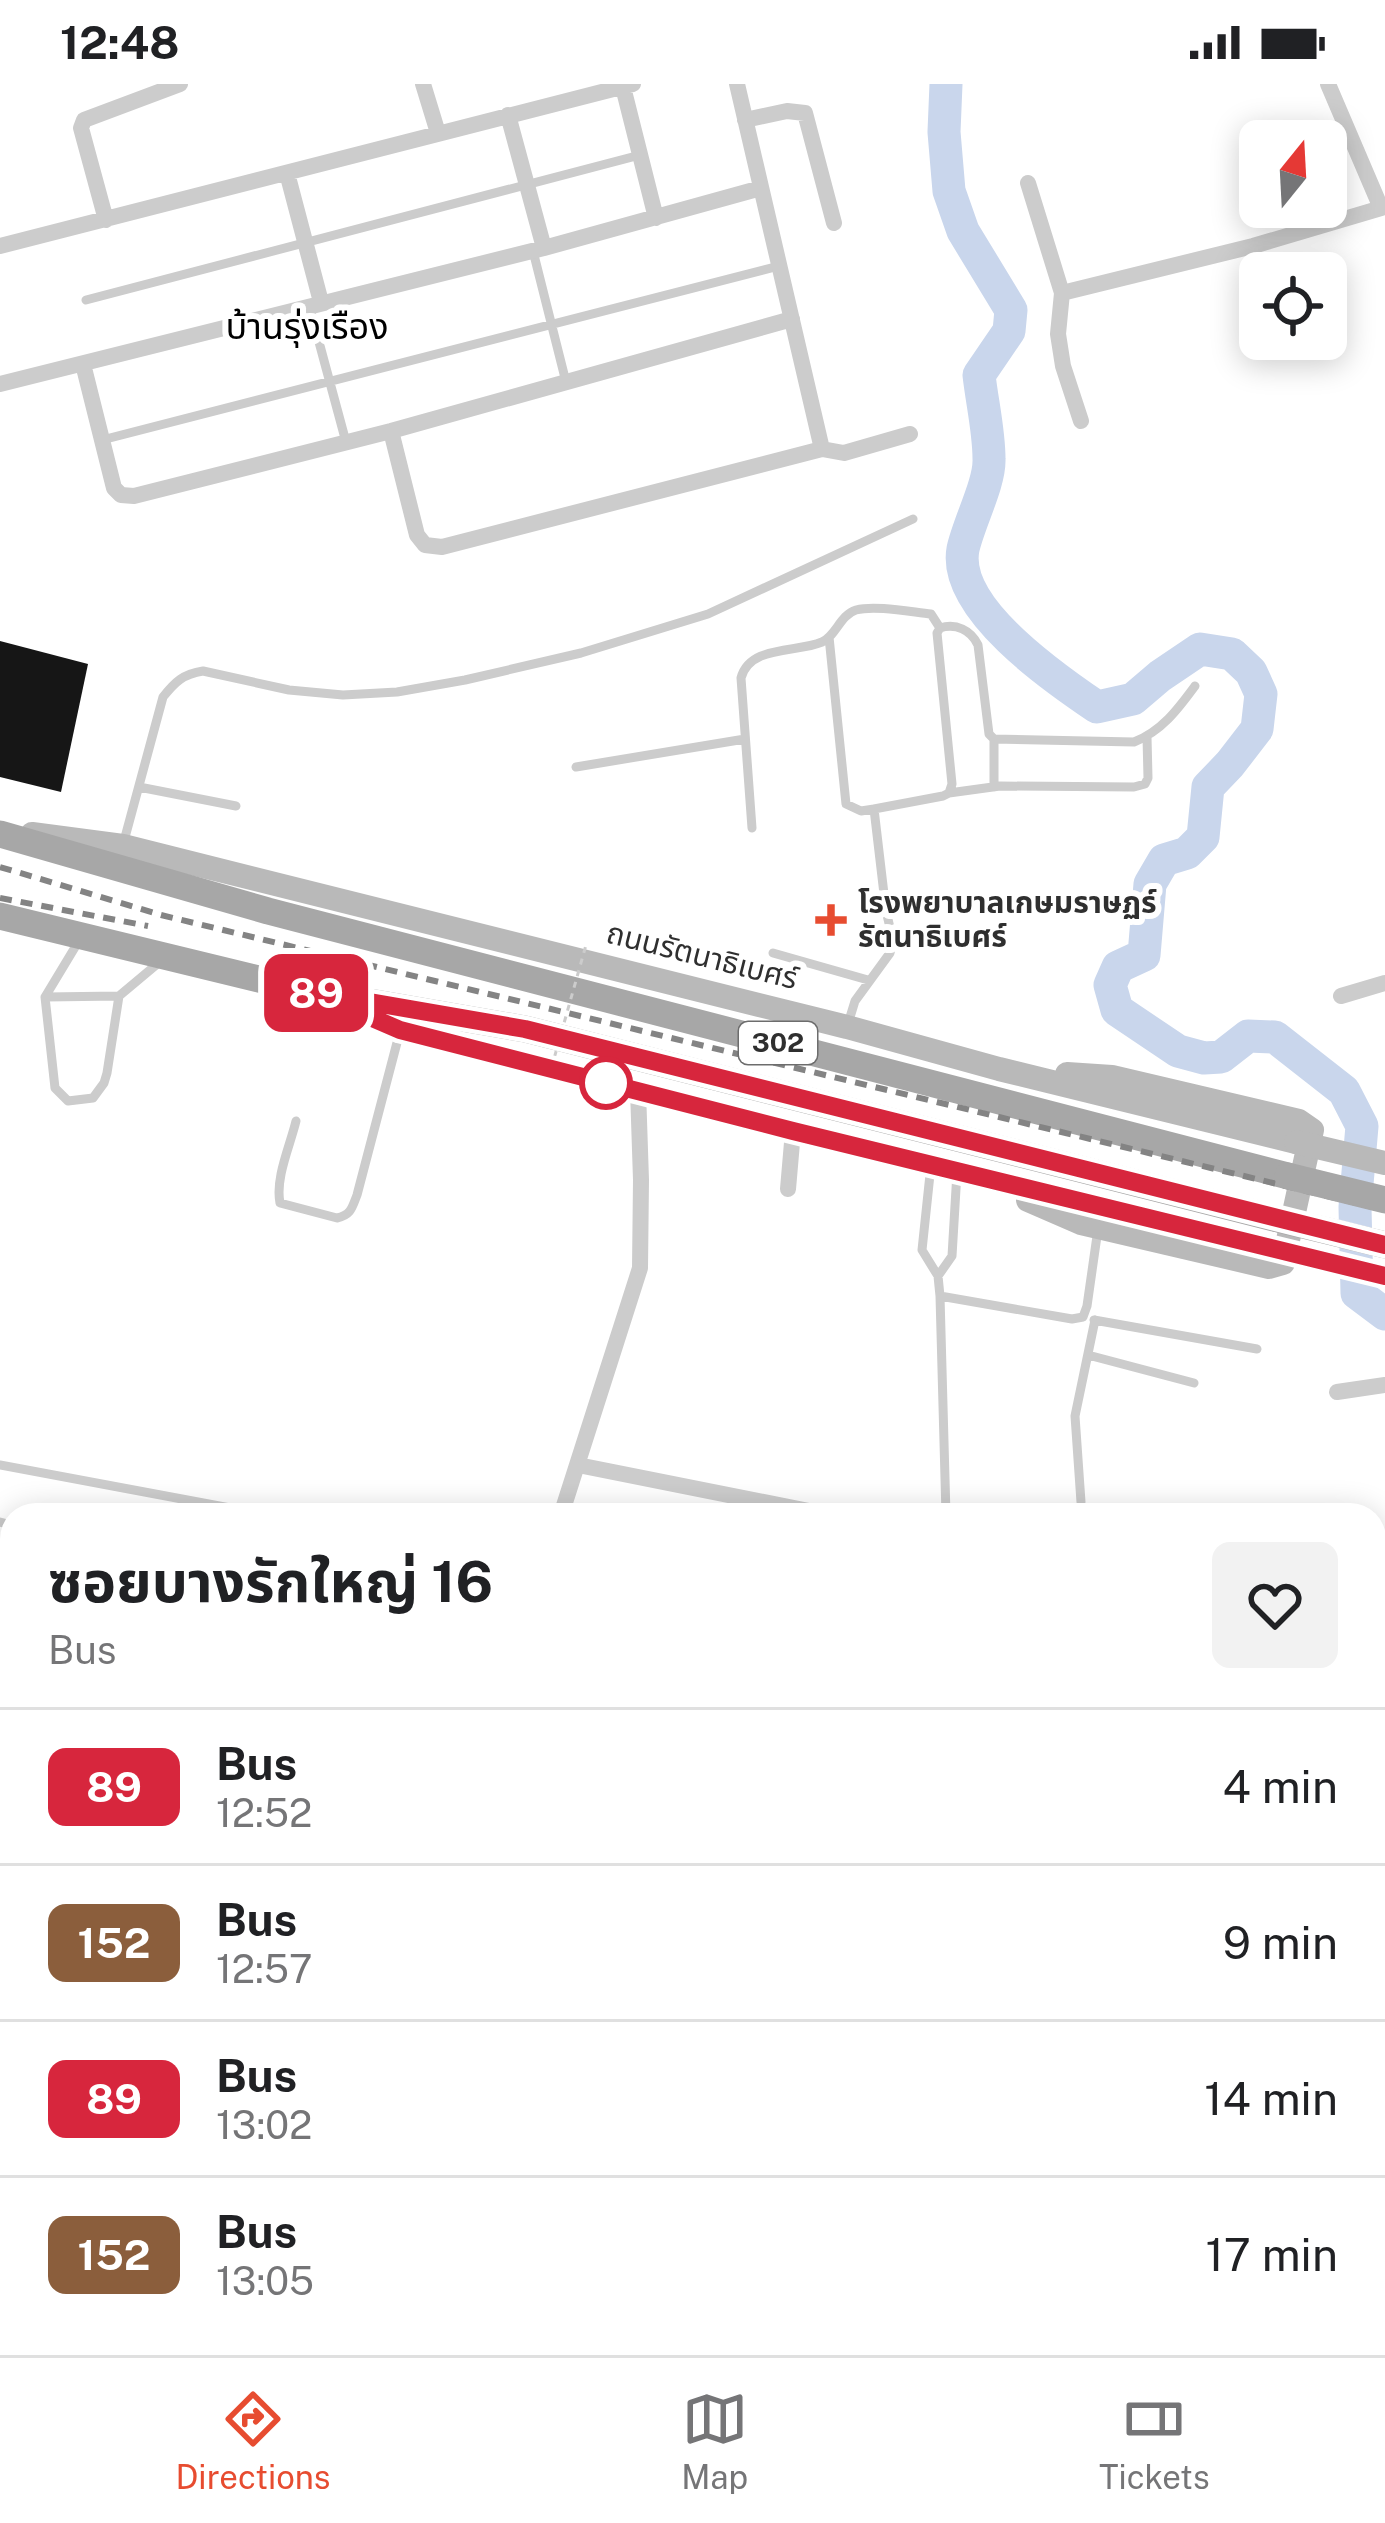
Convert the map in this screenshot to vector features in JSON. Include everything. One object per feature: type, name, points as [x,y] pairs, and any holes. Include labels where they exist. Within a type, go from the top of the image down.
[{"type":"main road","name":"ถนนรัตนาธิเบศร์","points":[[0,832],[123,846],[1385,1163]]},
{"type":"main road","name":"302","points":[[0,832],[268,910],[1385,1200]]},
{"type":"main road","name":"302","points":[[0,916],[312,992],[525,1029],[1385,1245]]},
{"type":"main road","name":"302","points":[[312,992],[400,1030],[1271,1248],[1385,1281]]},
{"type":"main road","points":[[965,1173],[1098,1228],[1269,1267],[1283,1263],[1312,1130],[1299,1121],[1112,1077],[999,1069]]},
{"type":"street","points":[[106,220],[81,128],[84,121],[180,84]]},
{"type":"street","points":[[423,84],[438,133]]},
{"type":"street","points":[[737,84],[822,449]]},
{"type":"street","points":[[1062,293],[1253,247],[1383,208],[1328,84]]},
{"type":"street","points":[[0,246],[508,115],[563,93],[628,85],[656,218]]},
{"type":"street","points":[[745,120],[788,111],[805,113],[834,223]]},
{"type":"street","points":[[508,115],[539,249]]},
{"type":"street","points":[[287,173],[315,304]]},
{"type":"street","points":[[1028,183],[1062,293],[1058,334],[1081,421]]},
{"type":"street","points":[[0,384],[539,249],[761,188]]},
{"type":"street","points":[[82,364],[114,488],[121,495],[134,496],[792,320]]},
{"type":"street","points":[[391,430],[417,535],[425,545],[442,547],[822,449],[844,453],[910,434]]},
{"type":"street","points":[[1341,996],[1385,983]]},
{"type":"street","points":[[565,1503],[640,1268],[638,1090]]},
{"type":"street","points":[[788,1189],[793,1131]]},
{"type":"street","points":[[1337,1392],[1385,1385]]},
{"type":"street","points":[[578,1466],[768,1503]]},
{"type":"lane","points":[[86,300],[640,155]]},
{"type":"lane","points":[[539,249],[566,382]]},
{"type":"lane","points":[[102,440],[779,266]]},
{"type":"lane","points":[[315,304],[329,383],[346,442]]},
{"type":"lane","points":[[123,846],[163,697],[178,678],[190,673],[203,671],[289,690],[343,695],[466,680],[708,614],[913,519]]},
{"type":"lane","points":[[752,828],[741,679],[747,665],[762,656],[822,642],[856,610],[932,614],[940,628]]},
{"type":"lane","points":[[949,793],[951,759],[940,628],[967,630],[978,645],[989,734],[994,739],[1134,742],[1173,715],[1195,686]]},
{"type":"lane","points":[[829,637],[847,803],[861,811],[994,787],[1134,787],[1148,778],[1147,737]]},
{"type":"lane","points":[[576,767],[745,739]]},
{"type":"lane","points":[[994,739],[994,787]]},
{"type":"lane","points":[[139,787],[236,806]]},
{"type":"lane","points":[[847,1027],[855,1001],[890,953],[893,940],[874,809]]},
{"type":"lane","points":[[82,936],[45,997],[55,1088],[68,1101],[92,1098],[104,1084],[118,996]]},
{"type":"lane","points":[[773,953],[868,980]]},
{"type":"lane","points":[[45,997],[118,996],[166,956]]},
{"type":"lane","points":[[296,1121],[277,1196],[280,1202],[337,1218],[346,1216],[357,1195],[400,1030]]},
{"type":"lane","points":[[931,1165],[922,1250],[938,1276],[940,1296],[946,1503]]},
{"type":"lane","points":[[938,1276],[952,1256],[965,1173]]},
{"type":"lane","points":[[1082,1502],[1075,1416],[1088,1354],[1088,1306],[1098,1228]]},
{"type":"lane","points":[[940,1296],[1257,1349]]},
{"type":"lane","points":[[1088,1354],[1194,1383]]},
{"type":"lane","points":[[0,1465],[203,1503]]},
{"type":"path","points":[[548,1080],[586,945]]},
{"type":"building","points":[[0,641],[88,664],[61,792],[0,777]]},
{"type":"waterway","points":[[946,84],[949,191],[963,231],[1011,310],[1009,331],[979,375],[989,459],[963,549],[964,572],[973,594],[989,617],[1033,660],[1097,707],[1133,699],[1200,649],[1232,654],[1251,672],[1261,694],[1257,729],[1208,787],[1203,837],[1187,853],[1164,860],[1150,884],[1144,955],[1118,967],[1110,985],[1117,1010],[1178,1051],[1204,1058],[1221,1057],[1248,1036],[1275,1037],[1344,1091],[1362,1126],[1355,1207],[1357,1293],[1385,1314]]},
{"type":"railway","points":[[0,867],[161,915],[1385,1210]]},
{"type":"railway","points":[[0,898],[148,926]]},
{"type":"bus line","name":"89","points":[[1385,1245],[525,1029],[312,992],[400,1030],[1385,1276]]},
{"type":"place","name":"โรงพยาบาลเกษมราษฏร์ รัตนาธิเบศร์","points":[[831,920]]},
{"type":"district","name":"บ้านรุ่งเรือง","points":[[307,326]]}]
